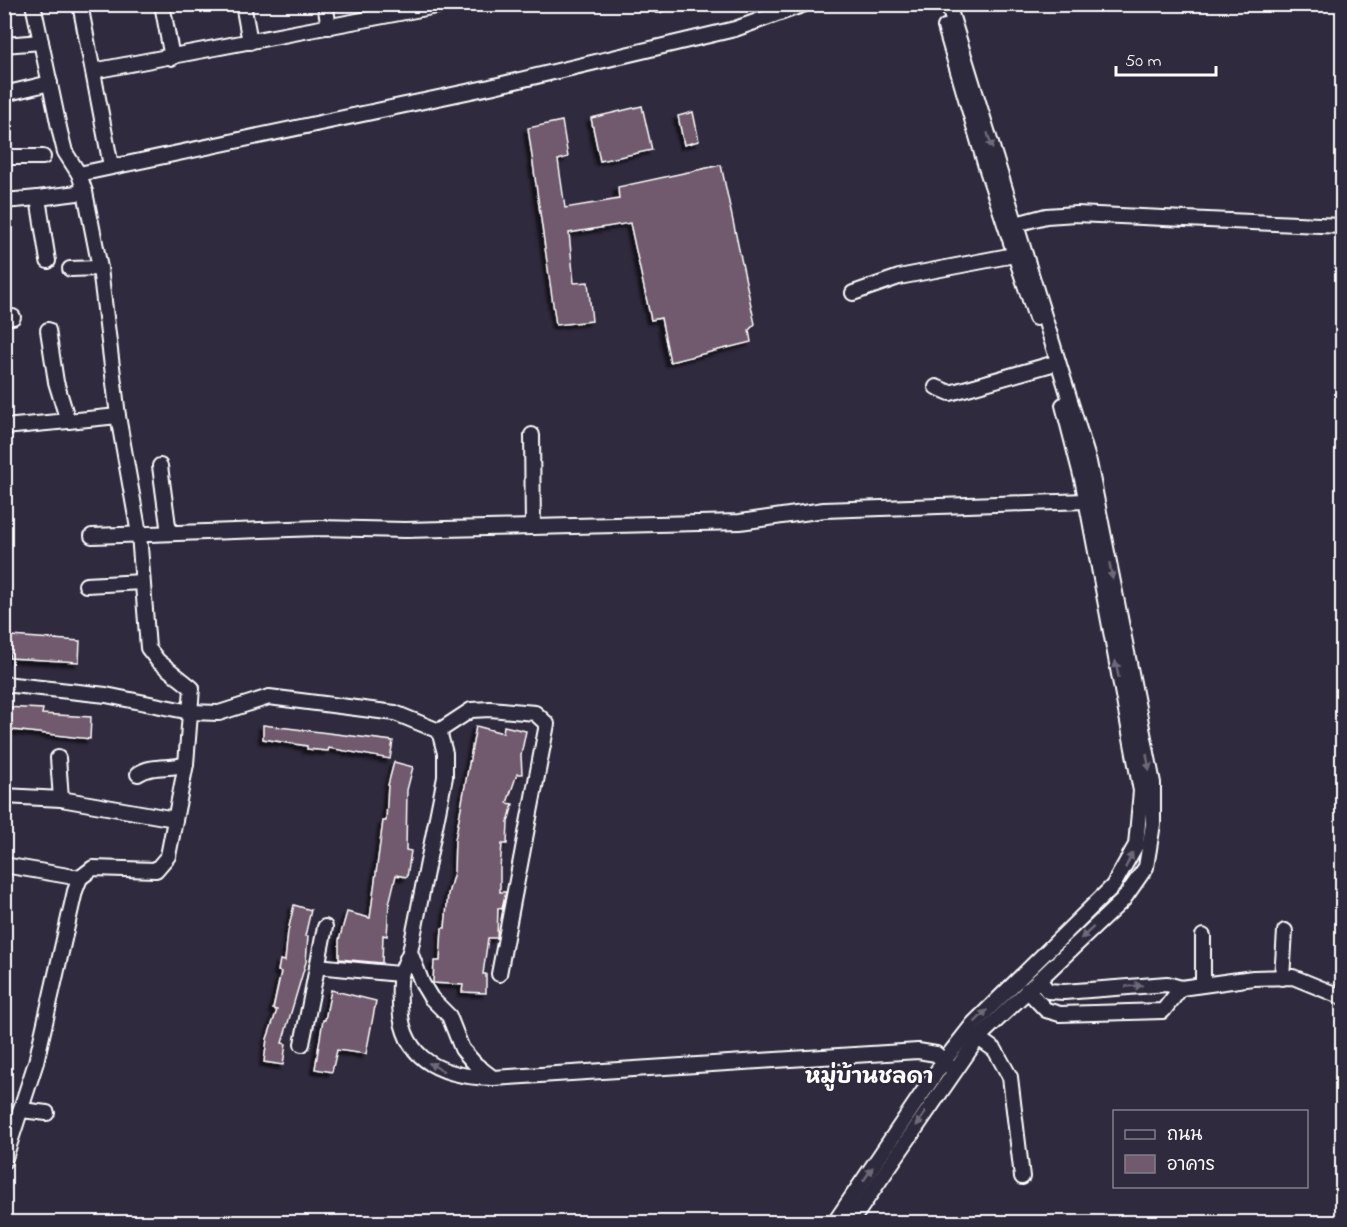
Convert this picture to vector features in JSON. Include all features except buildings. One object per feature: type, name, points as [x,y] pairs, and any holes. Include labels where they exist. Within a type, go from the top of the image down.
[{"type":"street","points":[[4,1161],[36,1062],[75,891],[80,878],[93,868],[156,870],[168,856],[186,764],[192,688],[158,661],[148,648],[139,534],[118,416],[100,268],[85,192],[79,174],[65,152],[33,4]]},
{"type":"street","points":[[80,4],[111,166]]},
{"type":"street","points":[[162,4],[172,58]]},
{"type":"street","points":[[243,4],[250,42]]},
{"type":"street","points":[[325,4],[329,27]]},
{"type":"street","points":[[93,71],[329,27],[406,8],[447,4]]},
{"type":"street","points":[[79,174],[490,87],[735,29],[806,4]]},
{"type":"street","points":[[851,1222],[973,1024],[1113,886],[1136,845],[1141,791],[1079,463],[1052,363],[1014,255],[939,4]]},
{"type":"street","points":[[835,1222],[949,1066],[1123,900],[1146,867],[1153,824],[1153,783],[1089,462],[948,4]]},
{"type":"street","points":[[4,45],[41,42]]},
{"type":"street","points":[[4,94],[50,83]]},
{"type":"street","points":[[4,157],[43,157]]},
{"type":"street","points":[[4,201],[85,192]]},
{"type":"street","points":[[38,198],[48,261]]},
{"type":"street","points":[[1016,224],[1046,216],[1076,214],[1342,226]]},
{"type":"street","points":[[853,293],[899,277],[1014,255]]},
{"type":"street","points":[[70,269],[100,268]]},
{"type":"street","points":[[48,330],[56,382],[68,421]]},
{"type":"street","points":[[936,387],[950,393],[1052,363]]},
{"type":"street","points":[[4,427],[118,416]]},
{"type":"street","points":[[532,435],[533,527]]},
{"type":"street","points":[[160,466],[168,533]]},
{"type":"street","points":[[92,536],[319,528],[405,530],[740,522],[824,510],[1086,501]]},
{"type":"street","points":[[86,585],[142,582]]},
{"type":"street","points":[[4,684],[106,695],[190,712],[219,713],[268,697],[395,713],[439,731]]},
{"type":"street","points":[[439,731],[471,710],[490,709],[535,713],[547,724],[499,974]]},
{"type":"street","points":[[439,731],[445,753],[445,777],[410,952],[399,974],[400,1022],[421,1058],[447,1072],[469,1077],[493,1078],[918,1051],[936,1054],[949,1066]]},
{"type":"street","points":[[58,758],[61,799]]},
{"type":"street","points":[[138,774],[146,769],[174,769],[186,764]]},
{"type":"street","points":[[4,796],[61,799],[175,819]]},
{"type":"street","points":[[4,865],[80,878]]},
{"type":"street","points":[[302,1044],[325,927]]},
{"type":"street","points":[[1282,978],[1285,931]]},
{"type":"street","points":[[1203,936],[1203,983]]},
{"type":"street","points":[[410,952],[430,998],[449,1016],[462,1049],[475,1064],[493,1078]]},
{"type":"street","points":[[317,966],[399,974]]},
{"type":"street","points":[[1038,980],[1048,990],[1072,991],[1167,984],[1181,988],[1203,983],[1293,977],[1342,998]]},
{"type":"street","points":[[1027,990],[1046,1010],[1060,1014],[1163,1011],[1181,988]]},
{"type":"street","points":[[1072,991],[1072,1013]]},
{"type":"street","points":[[978,1038],[995,1050],[1010,1077],[1022,1177]]},
{"type":"street","points":[[21,1110],[47,1113]]},
{"type":"district","name":"หมู่บ้านชลดา","points":[[869,1078]]}]
